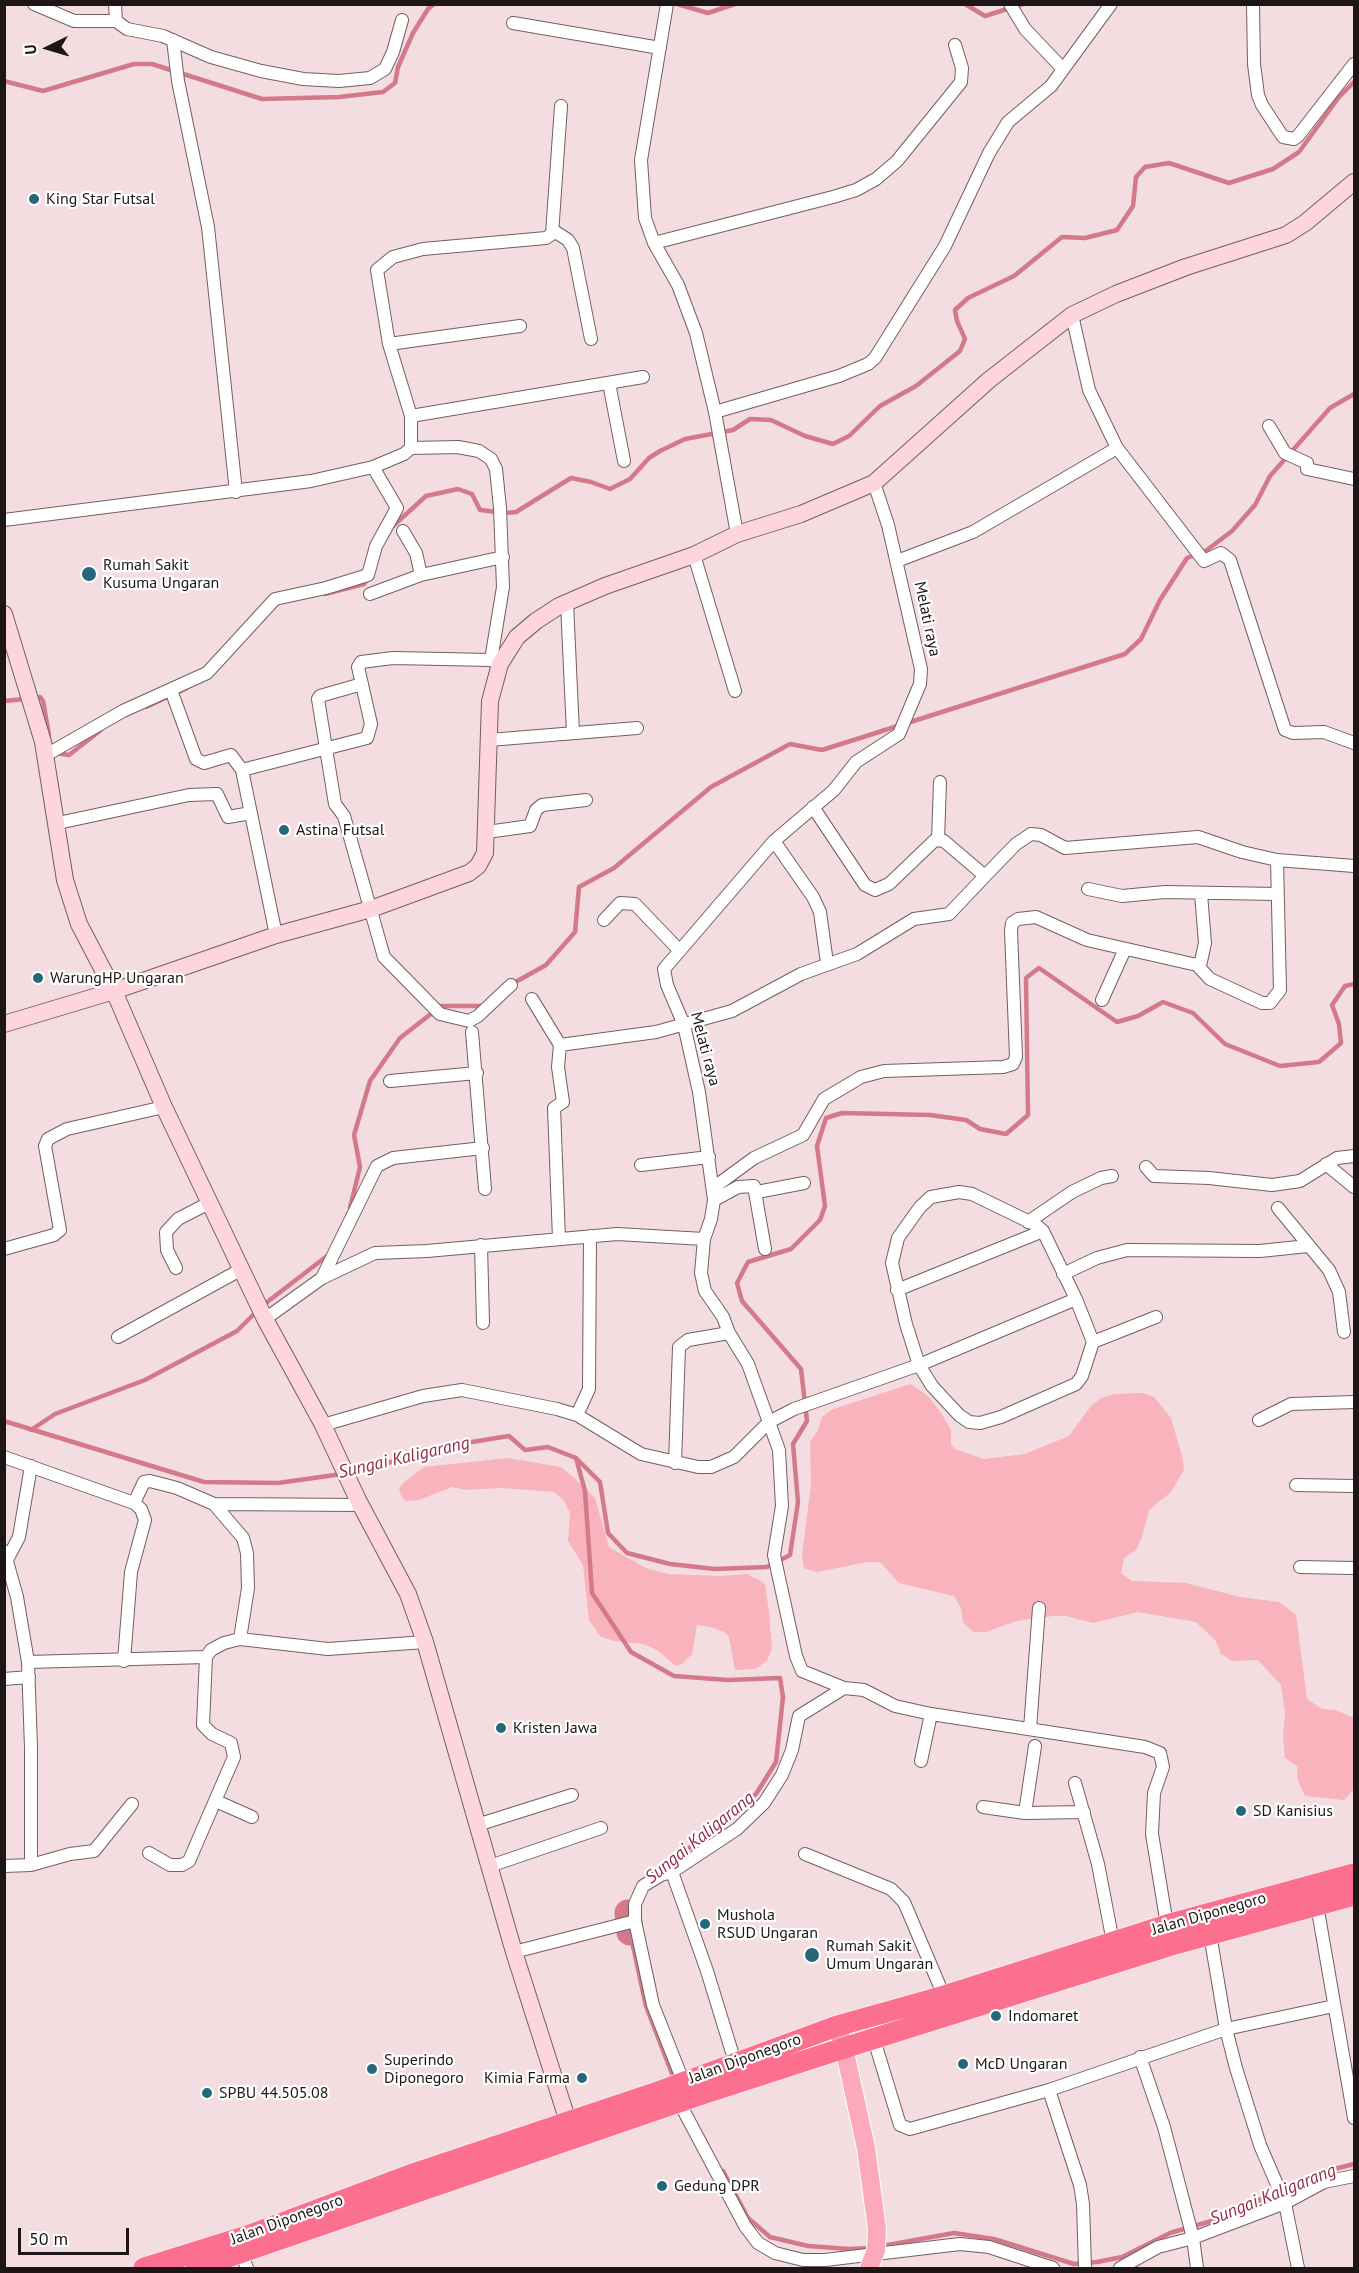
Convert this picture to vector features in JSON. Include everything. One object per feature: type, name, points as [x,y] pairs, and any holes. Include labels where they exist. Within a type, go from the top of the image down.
[{"type":"highway","name":"Jalan Diponegoro","points":[[685,2092],[735,2062],[837,2026],[944,1996],[1167,1925],[1354,1874]]},
{"type":"highway","name":"Jalan Diponegoro","points":[[144,2268],[333,2212],[685,2092],[874,2040],[1210,1934],[1354,1895]]},
{"type":"highway","name":"Jalan Diponegoro","points":[[196,2268],[244,2261],[333,2212]]},
{"type":"main road","points":[[837,2026],[866,2148],[877,2229],[874,2258]]},
{"type":"street","points":[[34,4],[74,21],[116,21],[127,30],[173,40],[211,57],[261,71],[303,79],[362,80],[375,76],[385,69],[393,52],[402,20]]},
{"type":"street","points":[[115,4],[116,21]]},
{"type":"street","points":[[1010,4],[1025,29],[1063,69]]},
{"type":"street","points":[[715,412],[839,376],[868,364],[945,246],[989,153],[1008,122],[1015,113],[1041,97],[1111,4]]},
{"type":"street","points":[[1253,4],[1254,64],[1258,95],[1283,137],[1290,139],[1298,136],[1354,64]]},
{"type":"street","points":[[667,5],[641,160],[645,218],[654,243],[678,285],[696,333],[715,412],[736,534]]},
{"type":"street","points":[[513,23],[660,48]]},
{"type":"street","points":[[173,40],[178,81],[208,227],[236,492]]},
{"type":"street","points":[[654,243],[833,197],[856,190],[876,179],[897,161],[961,82],[962,68],[955,45]]},
{"type":"street","points":[[411,448],[411,416],[388,344],[377,270],[387,260],[438,246],[546,238],[554,231],[561,106]]},
{"type":"street","points":[[495,662],[517,637],[536,621],[567,603],[605,586],[694,555],[736,534],[801,514],[874,483],[988,380],[1072,315],[1116,294],[1156,279],[1286,235],[1305,223],[1354,182]]},
{"type":"street","points":[[554,231],[572,245],[591,339]]},
{"type":"street","points":[[1072,315],[1089,390],[1117,448],[1204,561],[1224,553],[1230,560],[1285,730],[1293,733],[1324,732],[1354,743]]},
{"type":"street","points":[[388,344],[520,326]]},
{"type":"street","points":[[411,416],[643,377]]},
{"type":"street","points":[[609,383],[624,461]]},
{"type":"street","points":[[1269,426],[1289,455],[1307,463],[1308,469],[1354,478]]},
{"type":"street","points":[[4,520],[311,481],[373,467],[404,454],[411,448],[458,447],[484,453],[496,469],[503,557],[503,587],[490,701],[487,832],[483,859],[469,873],[371,909],[276,935],[114,991],[4,1024]]},
{"type":"street","points":[[897,561],[973,532],[1117,448]]},
{"type":"street","points":[[51,752],[123,711],[173,694],[207,673],[275,599],[326,588],[368,574],[376,546],[397,508],[373,467]]},
{"type":"street","name":"Melati raya","points":[[844,1688],[801,1671],[795,1656],[776,1561],[782,1506],[781,1467],[777,1442],[748,1364],[702,1282],[704,1239],[711,1219],[713,1194],[709,1157],[694,1064],[684,1025],[664,974],[665,964],[774,841],[834,790],[856,762],[899,734],[920,684],[921,669],[897,561],[881,499],[874,483]]},
{"type":"street","points":[[403,531],[416,553],[421,575]]},
{"type":"street","points":[[694,555],[735,691]]},
{"type":"street","points":[[369,594],[421,575],[503,557]]},
{"type":"street","points":[[567,603],[573,734]]},
{"type":"street","points":[[4,614],[33,705],[51,752],[65,880],[72,903],[92,954],[114,991],[164,1107],[261,1311],[323,1425],[359,1502],[408,1594],[425,1642],[514,1952],[570,2130]]},
{"type":"street","points":[[242,770],[362,741],[370,732],[371,724],[358,667],[361,662],[412,657],[495,662]]},
{"type":"street","points":[[362,684],[318,697],[334,804],[344,816],[384,957],[437,1009],[469,1021],[478,1016],[511,985]]},
{"type":"street","points":[[173,694],[196,759],[204,763],[231,755],[242,770],[276,935]]},
{"type":"street","points":[[489,740],[637,728]]},
{"type":"street","points":[[813,807],[870,888],[879,889],[889,884],[938,840],[940,782]]},
{"type":"street","points":[[58,823],[189,795],[217,794],[228,817],[251,813]]},
{"type":"street","points":[[487,832],[530,826],[536,810],[542,805],[586,800]]},
{"type":"street","points":[[560,1045],[586,1039],[620,1039],[684,1025],[751,1002],[827,959],[857,954],[914,919],[950,914],[1016,844],[1031,834],[1041,835],[1065,848],[1198,837],[1242,852],[1276,860],[1354,866]]},
{"type":"street","points":[[938,840],[944,841],[985,876]]},
{"type":"street","points":[[774,841],[813,897],[820,912],[827,959]]},
{"type":"street","points":[[713,1194],[754,1158],[803,1135],[824,1100],[861,1077],[898,1070],[1003,1067],[1013,1064],[1016,1057],[1011,931],[1012,924],[1018,919],[1036,917],[1087,940],[1200,966],[1210,979],[1262,1003],[1270,1003],[1280,990],[1276,860]]},
{"type":"street","points":[[1088,889],[1122,896],[1165,892],[1276,894]]},
{"type":"street","points":[[1200,966],[1205,943],[1201,894]]},
{"type":"street","points":[[604,920],[620,903],[635,904],[679,950]]},
{"type":"street","points":[[1102,1000],[1125,949]]},
{"type":"street","points":[[532,999],[560,1045],[558,1067],[563,1102],[554,1108],[559,1239]]},
{"type":"street","points":[[472,1032],[486,1189]]},
{"type":"street","points":[[390,1081],[477,1073]]},
{"type":"street","points":[[4,1249],[54,1235],[60,1230],[45,1146],[48,1138],[67,1129],[164,1107]]},
{"type":"street","points":[[322,1278],[373,1171],[385,1160],[483,1148]]},
{"type":"street","points":[[1146,1167],[1154,1176],[1209,1178],[1272,1185],[1300,1180],[1337,1158],[1354,1156]]},
{"type":"street","points":[[641,1165],[709,1157]]},
{"type":"street","points":[[1326,1164],[1354,1187]]},
{"type":"street","points":[[1028,1222],[1072,1192],[1101,1178],[1112,1176]]},
{"type":"street","points":[[757,1192],[804,1184]]},
{"type":"street","points":[[713,1194],[738,1186],[753,1185],[757,1192],[765,1249]]},
{"type":"street","points":[[943,1193],[972,1194],[1043,1231],[1076,1299],[1093,1342],[1082,1376],[1076,1383],[1001,1417],[980,1423],[969,1422],[959,1415],[932,1386],[919,1365],[897,1290],[893,1250],[906,1224],[931,1197],[943,1193]]},
{"type":"street","points":[[176,1268],[166,1250],[166,1232],[178,1220],[209,1203]]},
{"type":"street","points":[[1278,1208],[1334,1279],[1342,1304],[1344,1332]]},
{"type":"street","points":[[897,1290],[1043,1231]]},
{"type":"street","points":[[261,1311],[375,1253],[590,1236],[644,1234],[704,1239]]},
{"type":"street","points":[[577,1415],[589,1389],[590,1236]]},
{"type":"street","points":[[481,1245],[483,1323]]},
{"type":"street","points":[[1063,1274],[1097,1258],[1127,1250],[1260,1251],[1308,1246]]},
{"type":"street","points":[[118,1337],[242,1269]]},
{"type":"street","points":[[323,1425],[423,1395],[452,1390],[482,1394],[577,1415],[628,1449],[675,1463],[711,1467],[721,1464],[747,1446],[769,1422],[794,1409],[919,1365],[1076,1299]]},
{"type":"street","points":[[1093,1342],[1156,1317]]},
{"type":"street","points":[[675,1463],[679,1347],[688,1340],[729,1333]]},
{"type":"street","points":[[1259,1420],[1291,1404],[1354,1402]]},
{"type":"street","points":[[4,1457],[134,1503],[141,1509],[145,1520],[131,1572],[124,1661]]},
{"type":"street","points":[[31,1466],[20,1537],[6,1554],[28,1662],[31,1864]]},
{"type":"street","points":[[134,1503],[144,1482],[154,1481],[214,1504],[359,1502]]},
{"type":"street","points":[[1296,1485],[1354,1486]]},
{"type":"street","points":[[214,1504],[243,1538],[247,1553],[248,1588],[240,1640]]},
{"type":"street","points":[[1300,1568],[1354,1568]]},
{"type":"street","points":[[1030,1729],[1039,1608]]},
{"type":"street","points":[[148,1853],[170,1865],[182,1865],[189,1861],[216,1801],[234,1752],[231,1743],[212,1734],[203,1725],[206,1658],[211,1650],[224,1643],[240,1640],[336,1649],[425,1642]]},
{"type":"street","points":[[28,1662],[206,1658]]},
{"type":"street","points":[[4,1679],[29,1677]]},
{"type":"street","points":[[1053,2268],[989,2247],[972,2245],[927,2247],[874,2258],[803,2260],[788,2258],[765,2248],[745,2226],[685,2092],[652,2005],[635,1921],[635,1904],[643,1886],[661,1875],[672,1872],[737,1829],[764,1803],[782,1775],[792,1750],[799,1716],[844,1688],[864,1690],[895,1706],[931,1714],[1030,1729],[1047,1734],[1145,1747],[1160,1753],[1163,1767],[1154,1793],[1152,1834],[1167,1925]]},
{"type":"street","points":[[921,1761],[931,1714]]},
{"type":"street","points":[[1025,1813],[1035,1746]]},
{"type":"street","points":[[1075,1783],[1084,1812],[1113,1942]]},
{"type":"street","points":[[477,1825],[572,1795]]},
{"type":"street","points":[[216,1801],[252,1817]]},
{"type":"street","points":[[4,1866],[31,1864],[70,1854],[94,1851],[132,1804]]},
{"type":"street","points":[[983,1807],[1025,1813],[1084,1812]]},
{"type":"street","points":[[490,1866],[601,1828]]},
{"type":"street","points":[[805,1854],[891,1889],[904,1902],[944,1996]]},
{"type":"street","points":[[672,1872],[701,1950],[735,2062]]},
{"type":"street","points":[[1317,1905],[1354,2118]]},
{"type":"street","points":[[514,1952],[635,1921]]},
{"type":"street","points":[[1210,1934],[1226,2029],[1260,2145],[1282,2196],[1298,2268]]},
{"type":"street","points":[[867,2018],[900,2125],[904,2128],[915,2128],[1049,2090],[1226,2029],[1334,2006]]},
{"type":"street","points":[[1140,2057],[1164,2127],[1191,2234],[1197,2268]]},
{"type":"street","points":[[1049,2090],[1080,2185],[1085,2267]]},
{"type":"street","points":[[1120,2268],[1158,2247],[1282,2196],[1324,2182],[1354,2176]]},
{"type":"shaded area","points":[[911,1384],[929,1397],[941,1413],[951,1430],[951,1444],[955,1449],[984,1459],[1025,1454],[1069,1436],[1091,1406],[1101,1398],[1114,1394],[1142,1393],[1154,1397],[1171,1418],[1184,1470],[1171,1492],[1149,1510],[1142,1537],[1136,1550],[1124,1558],[1121,1573],[1132,1581],[1186,1583],[1240,1597],[1279,1602],[1296,1615],[1307,1699],[1322,1709],[1335,1710],[1354,1718],[1354,1784],[1353,1790],[1344,1800],[1305,1796],[1298,1781],[1297,1766],[1285,1758],[1283,1736],[1285,1713],[1281,1685],[1258,1660],[1232,1661],[1221,1654],[1216,1641],[1196,1622],[1138,1612],[1093,1623],[1066,1616],[1053,1616],[1016,1621],[986,1632],[973,1632],[963,1622],[961,1608],[954,1596],[899,1583],[880,1562],[867,1562],[817,1572],[804,1568],[802,1555],[811,1485],[810,1442],[818,1430],[822,1417],[833,1409]]},
{"type":"shaded area","points":[[508,1458],[561,1467],[595,1498],[609,1547],[646,1568],[668,1574],[720,1576],[747,1574],[765,1584],[772,1648],[767,1661],[755,1669],[735,1670],[729,1637],[724,1632],[711,1627],[697,1625],[692,1654],[682,1664],[676,1666],[657,1650],[644,1644],[614,1641],[601,1637],[589,1620],[583,1565],[568,1541],[570,1513],[564,1501],[554,1492],[501,1488],[466,1490],[452,1487],[419,1500],[405,1501],[399,1489],[403,1483],[424,1467]]},
{"type":"waterway","points":[[4,81],[43,91],[134,64],[152,64],[262,99],[339,97],[383,92],[395,83],[398,67],[413,33],[428,9],[434,4]]},
{"type":"waterway","points":[[677,4],[708,13],[735,4]]},
{"type":"waterway","points":[[965,4],[985,16],[1023,4]]},
{"type":"waterway","points":[[393,526],[426,496],[458,489],[472,494],[480,510],[506,513],[516,512],[571,478],[610,489],[630,479],[649,458],[660,451],[685,439],[733,430],[750,419],[771,420],[805,436],[833,444],[849,436],[880,406],[916,386],[960,351],[965,339],[955,310],[968,298],[1014,276],[1062,237],[1085,238],[1117,230],[1133,206],[1136,177],[1145,167],[1169,163],[1229,183],[1273,169],[1299,152],[1339,97],[1354,82]]},
{"type":"waterway","points":[[512,984],[546,965],[575,932],[579,887],[614,868],[711,787],[790,744],[822,750],[1125,654],[1141,639],[1160,600],[1187,558],[1207,550],[1232,531],[1255,505],[1270,476],[1330,408],[1354,394]]},
{"type":"waterway","points":[[325,594],[364,584],[367,579]]},
{"type":"waterway","points":[[146,707],[187,688]]},
{"type":"waterway","points":[[34,698],[40,697],[43,701],[49,735]]},
{"type":"waterway","points":[[4,701],[25,699]]},
{"type":"waterway","points":[[55,753],[69,755],[101,730]]},
{"type":"waterway","points":[[576,1458],[600,1482],[608,1533],[627,1553],[670,1564],[715,1569],[767,1567],[790,1555],[798,1502],[793,1444],[807,1421],[801,1369],[742,1301],[737,1283],[748,1262],[791,1249],[820,1220],[825,1206],[817,1146],[826,1118],[842,1113],[930,1115],[966,1120],[980,1129],[1006,1134],[1028,1115],[1026,978],[1039,968],[1117,1022],[1138,1016],[1163,1002],[1193,1013],[1225,1044],[1280,1066],[1319,1062],[1341,1043],[1339,1024],[1332,1005],[1345,986],[1354,984]]},
{"type":"waterway","points":[[350,1208],[360,1167],[354,1135],[370,1081],[400,1038],[441,1006],[484,1006]]},
{"type":"waterway","points":[[262,1306],[327,1256]]},
{"type":"waterway","points":[[31,1430],[55,1414],[145,1380],[237,1331],[256,1312]]},
{"type":"waterway","name":"Sungai Kaligarang","points":[[4,1421],[204,1482],[278,1483],[342,1474]]},
{"type":"waterway","name":"Sungai Kaligarang","points":[[351,1473],[453,1445],[509,1436],[525,1450],[548,1447],[576,1458],[585,1491],[592,1593],[631,1652],[674,1676],[728,1680],[780,1678],[783,1697],[776,1762],[756,1794],[662,1870]]},
{"type":"waterway","name":"Sungai Kaligarang","points":[[628,1913],[630,1932]]},
{"type":"waterway","name":"Sungai Kaligarang","points":[[630,1932],[646,2006],[674,2079]]},
{"type":"waterway","name":"Sungai Kaligarang","points":[[882,2246],[954,2233],[994,2239],[1074,2264],[1097,2262],[1122,2257],[1170,2233],[1239,2213],[1266,2196],[1323,2172],[1354,2164]]},
{"type":"waterway","name":"Sungai Kaligarang","points":[[723,2171],[748,2218],[770,2237],[808,2246],[870,2248]]},
{"type":"place","name":"King Star Futsal","points":[[34,199]]},
{"type":"place","name":"Rumah Sakit Kusuma Ungaran","points":[[89,574]]},
{"type":"place","name":"Astina Futsal","points":[[284,830]]},
{"type":"place","name":"WarungHP Ungaran","points":[[38,978]]},
{"type":"place","name":"Kristen Jawa","points":[[501,1728]]},
{"type":"place","name":"SD Kanisius","points":[[1241,1811]]},
{"type":"place","name":"Mushola RSUD Ungaran","points":[[705,1924]]},
{"type":"place","name":"Rumah Sakit Umum Ungaran","points":[[812,1955]]},
{"type":"place","name":"Indomaret","points":[[996,2016]]},
{"type":"place","name":"McD Ungaran","points":[[963,2064]]},
{"type":"place","name":"Superindo Diponegoro","points":[[372,2069]]},
{"type":"place","name":"Kimia Farma","points":[[582,2078]]},
{"type":"place","name":"SPBU 44.505.08","points":[[207,2093]]},
{"type":"place","name":"Gedung DPR","points":[[662,2186]]}]
